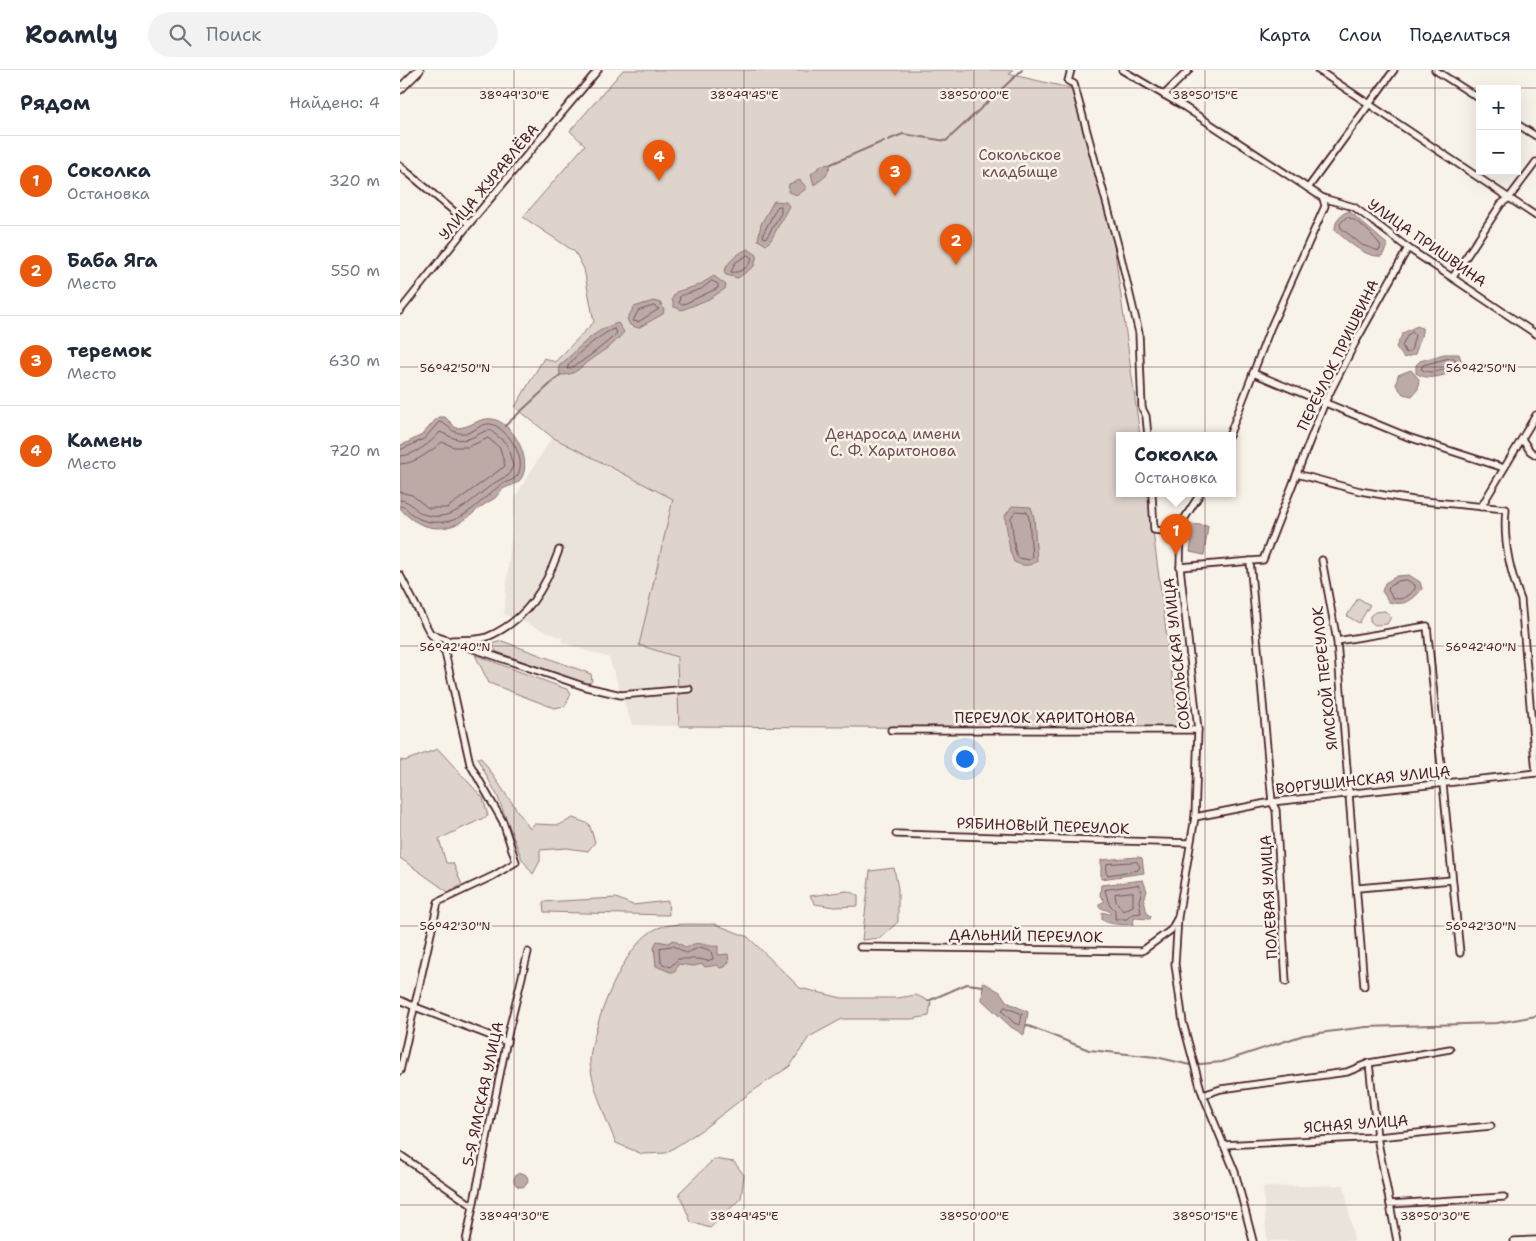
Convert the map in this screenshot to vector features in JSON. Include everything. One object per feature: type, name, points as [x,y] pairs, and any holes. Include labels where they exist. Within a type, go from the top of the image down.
[{"type":"main road","points":[[400,89],[419,70]]},
{"type":"street","name":"УЛИЦА ЖУРАВЛЁВА","points":[[400,311],[469,224],[598,70]]},
{"type":"street","points":[[1071,70],[1068,81],[1074,84],[1119,249],[1139,333],[1142,408],[1146,416],[1148,432]]},
{"type":"street","name":"УЛИЦА ПРИШВИНА","points":[[1122,70],[1323,198],[1354,207],[1408,248],[1536,334]]},
{"type":"street","points":[[1164,95],[1189,70]]},
{"type":"street","points":[[1318,70],[1536,216]]},
{"type":"street","points":[[1308,188],[1394,70]]},
{"type":"street","points":[[1435,70],[1476,96]]},
{"type":"street","points":[[1521,127],[1536,136]]},
{"type":"street","points":[[1453,277],[1501,204],[1509,198],[1536,162]]},
{"type":"street","points":[[400,166],[469,224]]},
{"type":"street","points":[[1231,432],[1270,329],[1325,206],[1323,198]]},
{"type":"street","name":"ПЕРЕУЛОК ПРИШВИНА","points":[[1250,561],[1263,560],[1326,402],[1355,343],[1408,248]]},
{"type":"street","points":[[1253,373],[1408,437],[1504,468]]},
{"type":"street","points":[[1481,507],[1536,415]]},
{"type":"street","points":[[1522,439],[1530,451],[1536,455]]},
{"type":"street","points":[[1297,474],[1360,491],[1506,509],[1505,519],[1512,578],[1521,600],[1536,773]]},
{"type":"street","points":[[1152,497],[1154,530],[1180,533]]},
{"type":"street","name":"СОКОЛЬСКАЯ УЛИЦА","points":[[1198,497],[1180,524],[1180,567],[1198,730],[1194,817],[1178,917],[1175,964],[1183,1023],[1193,1061],[1203,1095],[1235,1172],[1253,1241]]},
{"type":"street","points":[[447,640],[485,638],[517,620],[548,580],[559,550]]},
{"type":"street","name":"ЯМСКОЙ ПЕРЕУЛОК","points":[[1322,560],[1337,641],[1358,888],[1364,986]]},
{"type":"street","points":[[1180,567],[1250,561],[1272,802]]},
{"type":"street","points":[[400,575],[430,634],[445,652],[470,764],[503,822],[516,862],[493,876],[438,902],[400,1071]]},
{"type":"street","points":[[1337,641],[1426,626],[1460,953]]},
{"type":"street","points":[[430,634],[586,688],[621,695],[689,689]]},
{"type":"street","name":"ПЕРЕУЛОК ХАРИТОНОВА","points":[[891,730],[1198,730]]},
{"type":"street","name":"ВОРГУШИНСКАЯ УЛИЦА","points":[[1194,817],[1272,802],[1536,773]]},
{"type":"street","name":"ПОЛЕВАЯ УЛИЦА","points":[[1272,802],[1276,810],[1286,982]]},
{"type":"street","name":"РЯБИНОВЫЙ ПЕРЕУЛОК","points":[[896,834],[1190,843]]},
{"type":"street","points":[[1358,888],[1452,880]]},
{"type":"street","name":"ДАЛЬНИЙ ПЕРЕУЛОК","points":[[860,947],[1142,951],[1170,930],[1178,917]]},
{"type":"street","name":"5-Я ЯМСКАЯ УЛИЦА","points":[[466,1241],[507,1042],[528,952]]},
{"type":"street","points":[[400,1000],[507,1042]]},
{"type":"street","points":[[1203,1095],[1221,1090],[1347,1072],[1369,1063],[1450,1049]]},
{"type":"street","points":[[1369,1063],[1377,1137],[1397,1241]]},
{"type":"street","name":"ЯСНАЯ УЛИЦА","points":[[1223,1145],[1377,1137],[1491,1126]]},
{"type":"street","points":[[400,1155],[473,1206]]},
{"type":"street","points":[[1390,1204],[1504,1197]]},
{"type":"street","points":[[1514,1241],[1536,1240]]},
{"type":"shaded area","points":[[552,437],[673,499],[639,645],[677,657],[679,726],[632,725],[609,658],[561,642],[562,638],[504,614],[515,497]]},
{"type":"shaded area","points":[[1344,1185],[1354,1241],[1267,1241],[1263,1187]]},
{"type":"green space","name":"Дендросад имени С. Ф. Харитонова","points":[[623,70],[1013,70],[1009,74],[1074,89],[1114,245],[1139,432],[1116,432],[1116,497],[1148,497],[1179,729],[679,726],[677,657],[639,645],[673,499],[552,437],[515,407],[544,358],[555,362],[594,322],[584,269],[575,252],[523,217],[585,145],[570,131]]},
{"type":"green space","points":[[1358,598],[1370,605],[1359,623],[1347,616]]},
{"type":"green space","points":[[1385,611],[1391,617],[1387,624],[1375,625],[1370,621],[1370,616],[1375,612]]},
{"type":"green space","points":[[502,641],[591,674],[592,681],[586,685],[497,652],[493,647],[494,643]]},
{"type":"green space","points":[[475,655],[569,690],[571,694],[565,706],[554,708],[489,683]]},
{"type":"green space","points":[[438,749],[483,798],[488,816],[439,839],[446,863],[453,863],[462,885],[448,892],[400,858],[400,760],[404,761]]},
{"type":"green space","points":[[477,758],[481,758],[530,829],[534,824],[559,825],[573,818],[589,824],[595,842],[588,851],[567,848],[540,850],[540,861],[533,874],[522,859],[497,795]]},
{"type":"green space","points":[[894,868],[898,889],[898,922],[880,938],[862,940],[870,871]]},
{"type":"green space","points":[[847,891],[858,895],[858,906],[834,907],[815,904],[810,896]]},
{"type":"green space","points":[[616,898],[633,905],[668,901],[669,915],[544,912],[543,902]]},
{"type":"green space","points":[[715,924],[748,937],[800,988],[842,998],[898,998],[916,995],[931,1002],[929,1016],[912,1019],[842,1019],[809,1037],[790,1066],[750,1093],[703,1129],[666,1153],[642,1154],[616,1143],[600,1101],[590,1059],[597,1026],[612,986],[622,966],[633,949],[645,936],[664,926]]},
{"type":"green space","points":[[714,1159],[734,1162],[744,1175],[741,1198],[710,1228],[691,1222],[679,1193]]},
{"type":"water","points":[[831,164],[826,176],[814,185],[811,174],[822,165]]},
{"type":"water","points":[[800,180],[807,188],[798,195],[788,192],[789,184]]},
{"type":"water","points":[[774,201],[786,202],[789,206],[771,240],[766,245],[758,240],[761,224]]},
{"type":"water","points":[[1349,211],[1388,245],[1382,256],[1376,256],[1363,251],[1335,230],[1339,218]]},
{"type":"water","points":[[748,249],[757,255],[754,266],[738,278],[726,275],[724,272],[731,261]]},
{"type":"water","points":[[714,276],[726,285],[725,289],[709,299],[682,310],[674,307],[672,299],[676,292],[699,285]]},
{"type":"water","points":[[653,301],[661,303],[664,310],[663,314],[638,328],[630,325],[627,319],[634,307]]},
{"type":"water","points":[[618,323],[624,332],[608,348],[576,371],[560,375],[559,366],[586,341],[600,330]]},
{"type":"water","points":[[1417,326],[1422,328],[1422,334],[1415,354],[1404,358],[1396,347],[1403,333]]},
{"type":"water","points":[[1444,354],[1459,354],[1462,363],[1459,369],[1432,377],[1421,376],[1416,373],[1416,365],[1420,361]]},
{"type":"water","points":[[1411,370],[1419,379],[1418,389],[1412,396],[1403,394],[1396,385],[1398,375]]},
{"type":"water","points":[[438,417],[445,417],[456,428],[487,419],[500,422],[507,427],[519,442],[524,461],[522,477],[518,482],[503,489],[495,498],[464,520],[444,528],[428,527],[420,524],[406,515],[400,508],[400,444],[402,445],[422,435]]},
{"type":"water","points":[[1012,506],[1031,507],[1034,517],[1037,561],[1029,565],[1014,562],[1010,551],[1005,516]]},
{"type":"water","points":[[1191,524],[1208,526],[1204,555],[1190,552],[1192,538],[1187,534]]},
{"type":"water","points":[[1409,575],[1420,582],[1422,589],[1408,602],[1389,602],[1382,591],[1385,583],[1397,576]]},
{"type":"water","points":[[1142,858],[1144,873],[1101,879],[1101,860]]},
{"type":"water","points":[[1143,880],[1147,891],[1144,900],[1147,914],[1151,916],[1150,919],[1134,918],[1133,924],[1113,924],[1102,920],[1102,912],[1109,914],[1111,912],[1099,907],[1099,904],[1105,901],[1100,896],[1101,885]]},
{"type":"water","points":[[673,940],[687,948],[695,944],[718,946],[718,955],[728,954],[729,962],[725,967],[720,968],[717,965],[705,967],[702,964],[694,966],[678,964],[675,972],[670,972],[656,966],[654,947],[657,941],[668,943]]},
{"type":"water","points":[[983,982],[1000,992],[1007,1002],[1028,1012],[1024,1035],[1011,1027],[982,1000]]},
{"type":"water","points":[[521,1173],[526,1175],[528,1180],[526,1185],[521,1187],[516,1185],[514,1180],[516,1175]]},
{"type":"waterway","points":[[888,140],[903,134],[946,141],[1022,70]]},
{"type":"waterway","points":[[831,164],[884,141]]},
{"type":"waterway","points":[[505,426],[560,375]]},
{"type":"waterway","points":[[928,1001],[967,984],[983,986]]},
{"type":"waterway","points":[[1026,1025],[1089,1050],[1156,1057],[1190,1065],[1222,1062],[1304,1035],[1366,1027],[1497,1023],[1536,1016]]},
{"type":"place","name":"Камень","points":[[659,181]]},
{"type":"place","name":"теремок","points":[[895,196]]},
{"type":"place","name":"Баба Яга","points":[[956,265]]},
{"type":"place","name":"Соколка","points":[[1176,555]]},
{"type":"park label","name":"Сокольское кладбище","points":[[1020,164]]}]
